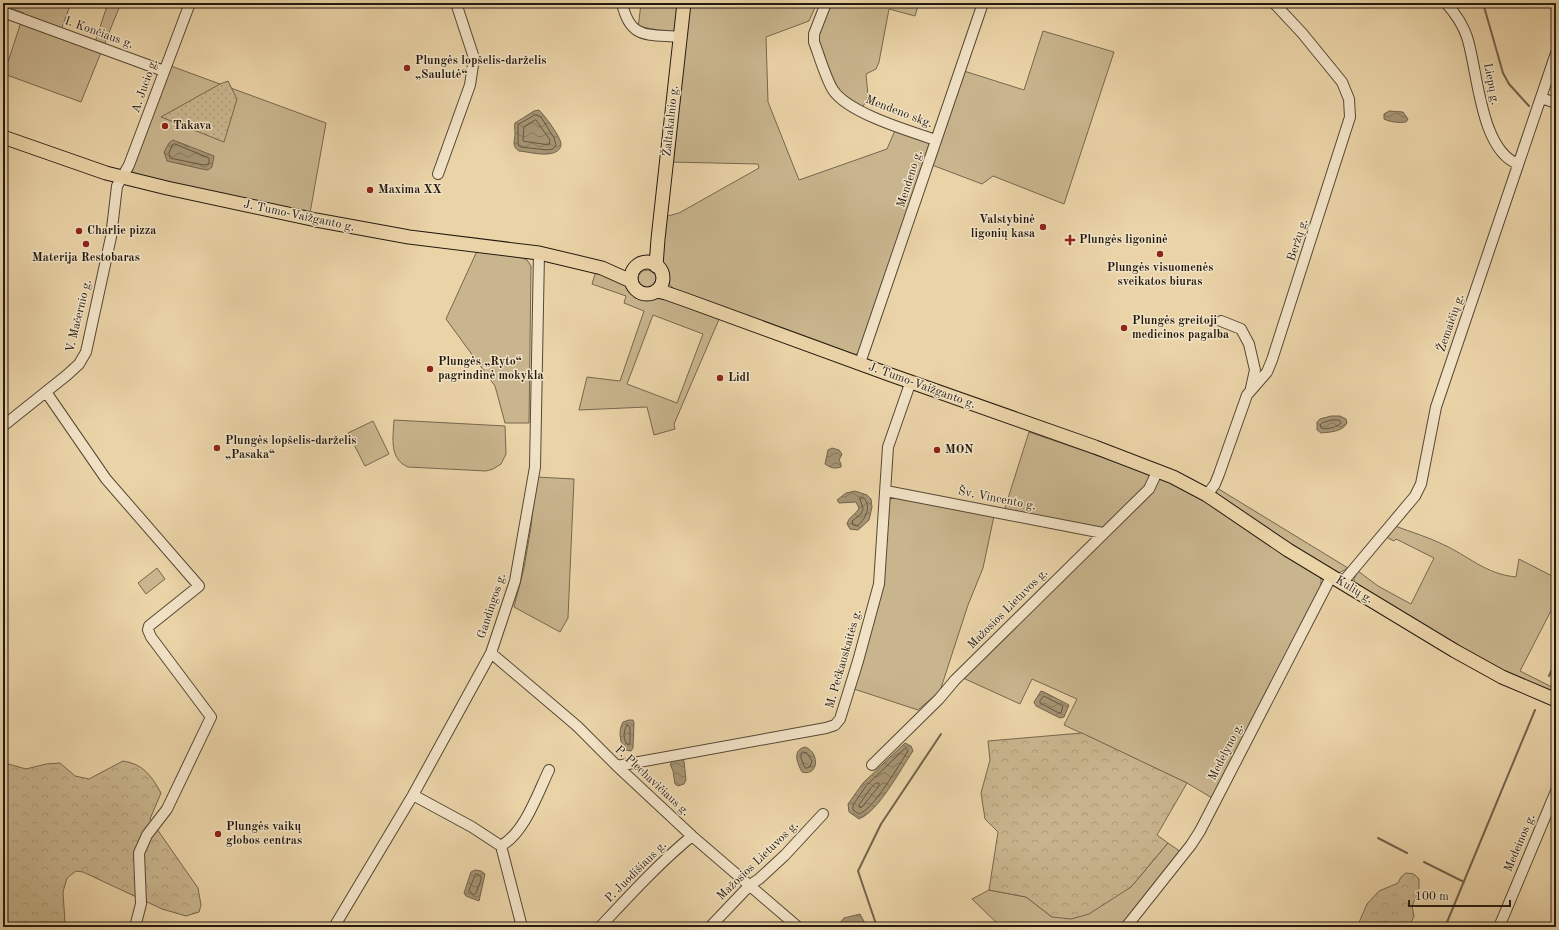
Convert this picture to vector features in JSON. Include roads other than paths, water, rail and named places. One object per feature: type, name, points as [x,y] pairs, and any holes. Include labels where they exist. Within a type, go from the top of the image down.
[{"type":"main road","name":"Žaltakalnio g.","points":[[646,265],[658,239],[684,3]]},
{"type":"main road","name":"J. Tumo-Vaižganto g.","points":[[3,137],[122,177],[310,219],[409,237],[539,253],[602,268],[622,270],[646,265]]},
{"type":"main road","points":[[646,265],[661,272],[659,286],[647,294],[642,293],[633,286],[631,281],[631,276],[646,265]]},
{"type":"main road","name":"J. Tumo-Vaižganto g.","points":[[602,268],[631,281]]},
{"type":"main road","name":"J. Tumo-Vaižganto g.","points":[[659,286],[686,300],[1158,470]]},
{"type":"main road","name":"Kulių g.","points":[[1158,470],[1207,495],[1266,536],[1478,664],[1524,687],[1556,700]]},
{"type":"street","name":"A. Jucio g.","points":[[122,177],[129,165],[190,3]]},
{"type":"street","points":[[438,174],[470,85],[474,58],[456,3]]},
{"type":"street","points":[[622,3],[632,28],[641,33],[680,37]]},
{"type":"street","name":"Mendeno skg.","points":[[826,3],[814,34],[814,42],[832,90],[841,100],[861,113],[936,140]]},
{"type":"street","name":"Mendeno g.","points":[[860,363],[928,168],[936,140],[983,3]]},
{"type":"street","name":"Beržų g.","points":[[1207,495],[1215,484],[1219,474],[1247,394],[1267,372],[1272,360],[1350,117],[1349,99],[1342,82],[1302,33],[1274,3]]},
{"type":"street","name":"Liepų g.","points":[[1446,3],[1467,34],[1485,116],[1491,135],[1502,152],[1518,164]]},
{"type":"street","name":"I. Končiaus g.","points":[[3,12],[164,71]]},
{"type":"street","name":"Žemaičių g.","points":[[1337,580],[1415,496],[1421,484],[1436,407],[1556,53]]},
{"type":"street","points":[[1541,98],[1556,103]]},
{"type":"street","name":"V. Mačernio g.","points":[[3,426],[80,364],[86,352],[111,237],[117,186],[122,177]]},
{"type":"street","name":"Gandingos g.","points":[[334,927],[413,795],[491,652],[515,582],[535,467],[539,253]]},
{"type":"street","points":[[1221,321],[1241,329],[1249,344],[1255,370],[1251,388]]},
{"type":"street","name":"M. Pečkauskaitės g.","points":[[617,766],[826,728],[835,725],[840,719],[858,661],[878,584],[886,491],[888,447],[911,381]]},
{"type":"street","points":[[46,392],[106,478],[199,586],[149,626],[148,630],[151,637],[211,717],[167,809],[147,835],[139,853],[141,904],[135,927]]},
{"type":"street","name":"Mažosios Lietuvos g.","points":[[872,765],[939,699],[955,680],[1149,489],[1158,470]]},
{"type":"street","name":"Šv. Vincento g.","points":[[886,491],[1103,533]]},
{"type":"street","name":"Medelyno g.","points":[[1126,927],[1191,845],[1200,831],[1337,580]]},
{"type":"street","name":"P. Plechavičiaus g.","points":[[491,652],[577,726],[617,766],[692,836],[798,927]]},
{"type":"street","points":[[501,846],[508,842],[519,830],[532,807],[549,770]]},
{"type":"street","name":"Medeinos g.","points":[[1499,927],[1556,791]]},
{"type":"street","points":[[413,795],[472,827],[501,846],[522,927]]},
{"type":"street","name":"Mažosios Lietuvos g.","points":[[710,927],[750,885],[759,879],[785,855],[823,814]]},
{"type":"street","name":"P. Juodišiaus g.","points":[[600,927],[634,890],[676,849],[692,836]]},
{"type":"water","points":[[539,110],[556,132],[561,144],[560,147],[556,152],[549,154],[519,151],[514,145],[515,123],[534,111]]},
{"type":"water","points":[[1389,111],[1403,112],[1408,119],[1406,122],[1392,122],[1384,119],[1384,114]]},
{"type":"water","points":[[173,140],[214,156],[212,167],[208,170],[167,161],[164,152],[169,143]]},
{"type":"water","points":[[1331,416],[1340,416],[1346,419],[1347,423],[1345,426],[1336,431],[1321,433],[1317,430],[1317,422],[1320,419]]},
{"type":"water","points":[[832,448],[839,450],[842,454],[839,460],[841,467],[833,468],[825,464],[828,450]]},
{"type":"water","points":[[855,491],[867,495],[871,499],[872,507],[869,520],[858,530],[850,529],[847,524],[849,519],[859,508],[856,502],[839,503],[837,500],[846,493]]},
{"type":"water","points":[[1041,691],[1069,705],[1064,717],[1060,718],[1036,706],[1034,702]]},
{"type":"water","points":[[633,720],[634,723],[633,748],[631,751],[624,750],[620,736],[620,729],[623,722]]},
{"type":"water","points":[[905,743],[911,746],[913,751],[874,808],[867,815],[859,819],[849,812],[848,804],[863,783]]},
{"type":"water","points":[[805,747],[813,754],[816,763],[812,771],[808,773],[802,772],[797,757],[798,751]]},
{"type":"water","points":[[680,759],[684,761],[686,780],[684,784],[678,786],[675,784],[673,771],[670,764],[674,760]]},
{"type":"water","points":[[475,870],[481,871],[485,874],[479,901],[466,896],[464,893],[471,872]]},
{"type":"water","points":[[860,914],[867,927],[840,927],[839,924],[844,918]]},
{"type":"waterway","points":[[1483,3],[1503,73],[1509,84],[1529,106]]},
{"type":"waterway","points":[[1549,676],[1556,660]]},
{"type":"waterway","points":[[1445,927],[1535,710]]},
{"type":"waterway","points":[[877,927],[858,871],[881,824],[941,734]]},
{"type":"waterway","points":[[1378,838],[1407,853]]},
{"type":"waterway","points":[[1424,862],[1464,882]]},
{"type":"place","name":"Plungės lopšelis-darželis „Saulutė“","points":[[407,68]]},
{"type":"place","name":"Takava","points":[[165,126]]},
{"type":"place","name":"Maxima XX","points":[[370,190]]},
{"type":"place","name":"Valstybinė ligonių kasa","points":[[1043,227]]},
{"type":"place","name":"Charlie pizza","points":[[79,231]]},
{"type":"place","name":"Plungės ligoninė","points":[[1070,240]]},
{"type":"place","name":"Materija Restobaras","points":[[86,244]]},
{"type":"place","name":"Plungės visuomenės sveikatos biuras","points":[[1160,254]]},
{"type":"place","name":"Plungės greitoji medicinos pagalba","points":[[1124,328]]},
{"type":"place","name":"Plungės „Ryto“ pagrindinė mokykla","points":[[430,369]]},
{"type":"place","name":"Lidl","points":[[720,378]]},
{"type":"place","name":"Plungės lopšelis-darželis „Pasaka“","points":[[217,448]]},
{"type":"place","name":"MON","points":[[937,450]]},
{"type":"place","name":"Plungės vaikų globos centras","points":[[218,834]]}]
